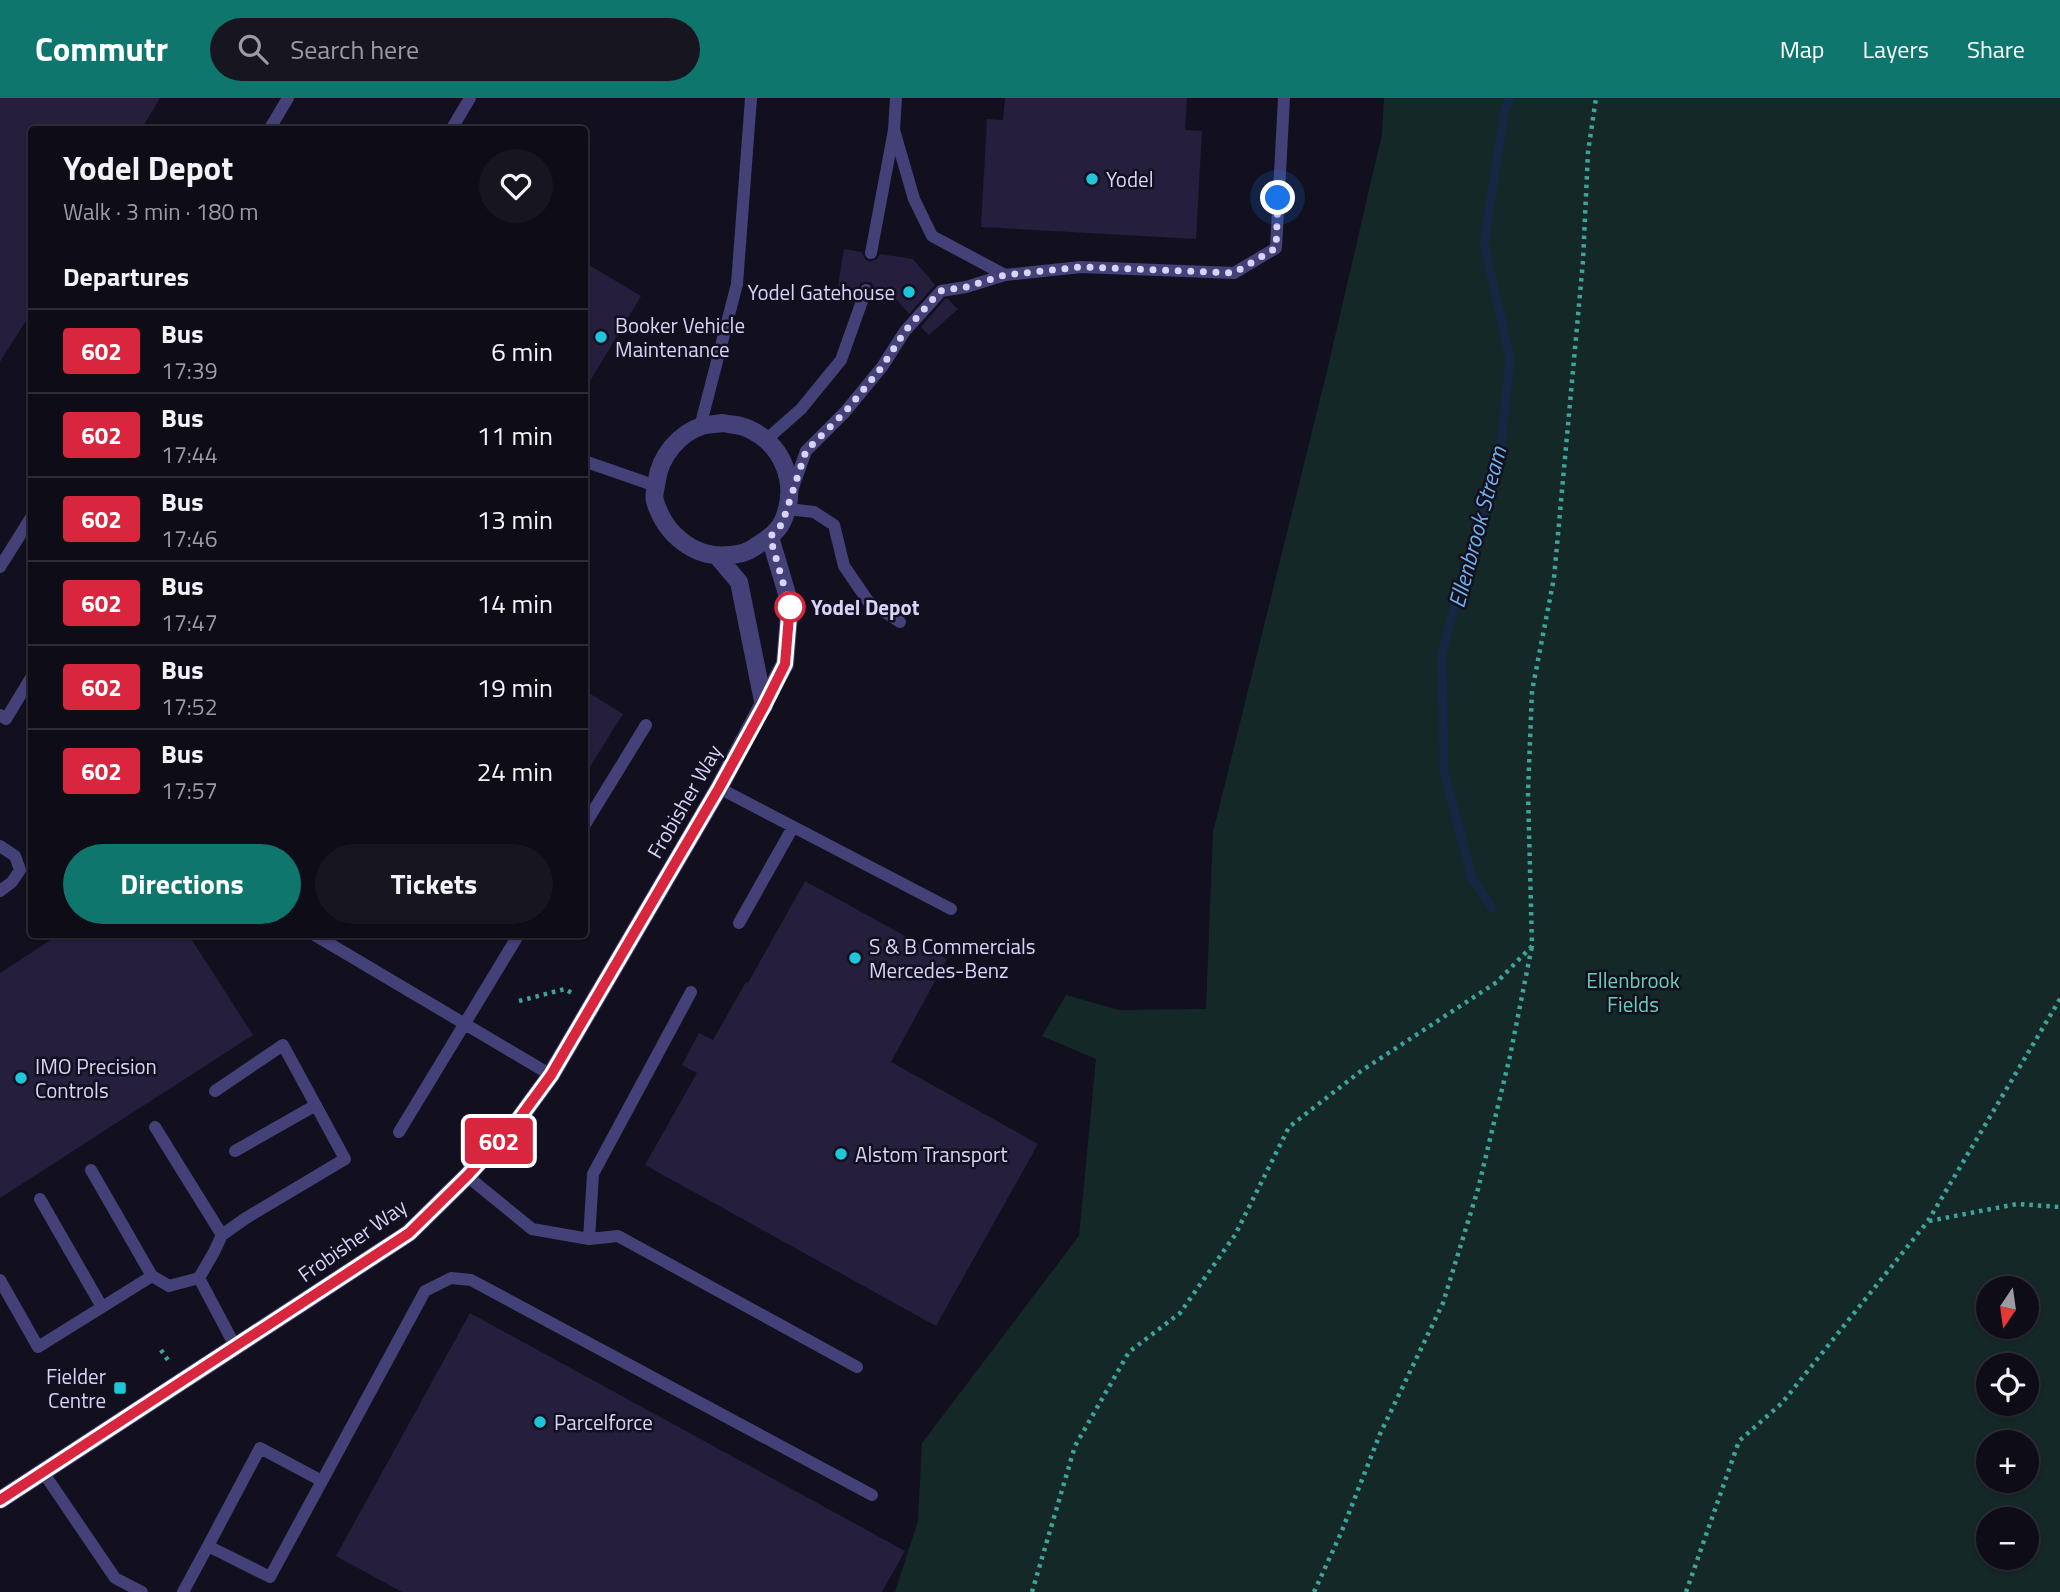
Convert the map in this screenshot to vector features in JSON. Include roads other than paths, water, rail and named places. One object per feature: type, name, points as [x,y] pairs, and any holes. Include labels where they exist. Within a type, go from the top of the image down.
[{"type":"street","points":[[723,423],[747,427],[767,439],[781,457],[789,479],[789,503],[782,524],[770,537],[746,553],[717,556],[695,551],[676,537],[662,519],[654,498],[658,474],[667,452],[683,435],[701,426],[723,423]]},
{"type":"street","name":"Frobisher Way","points":[[0,1500],[409,1233],[467,1176],[518,1120],[551,1075],[719,788],[785,664],[790,604],[770,537]]},
{"type":"street","points":[[717,556],[739,582],[764,706]]},
{"type":"lane","points":[[271,126],[288,98]]},
{"type":"lane","points":[[453,126],[470,98]]},
{"type":"lane","points":[[701,426],[737,284],[751,98]]},
{"type":"lane","points":[[871,253],[894,130],[896,98]]},
{"type":"lane","points":[[900,622],[868,601],[844,566],[834,525],[814,512],[789,503],[806,451],[845,412],[882,367],[905,331],[940,291],[966,287],[1005,275],[1081,267],[1234,273],[1276,248],[1284,98]]},
{"type":"lane","points":[[894,130],[914,199],[932,236],[1005,275]]},
{"type":"lane","points":[[767,439],[801,409],[841,360],[866,290]]},
{"type":"lane","points":[[588,462],[656,486]]},
{"type":"lane","points":[[0,567],[28,522]]},
{"type":"lane","points":[[0,715],[6,719],[28,683]]},
{"type":"lane","points":[[588,819],[646,725]]},
{"type":"lane","points":[[719,788],[951,909]]},
{"type":"lane","points":[[739,923],[793,827]]},
{"type":"lane","points":[[0,846],[15,856],[20,870],[12,882],[0,891]]},
{"type":"lane","points":[[320,938],[551,1075]]},
{"type":"lane","points":[[398,1132],[517,938]]},
{"type":"lane","points":[[589,1240],[593,1174],[691,992]]},
{"type":"lane","points":[[91,1170],[152,1276],[169,1286],[199,1278],[222,1235],[345,1159],[283,1045],[215,1091]]},
{"type":"lane","points":[[234,1151],[316,1105]]},
{"type":"lane","points":[[155,1127],[222,1235]]},
{"type":"lane","points":[[467,1176],[532,1229],[589,1240],[618,1236],[857,1367]]},
{"type":"lane","points":[[40,1199],[102,1307]]},
{"type":"lane","points":[[0,1280],[38,1348],[152,1276]]},
{"type":"lane","points":[[199,1278],[234,1346]]},
{"type":"lane","points":[[208,1546],[270,1577],[425,1291],[451,1278],[471,1280],[872,1495]]},
{"type":"lane","points":[[183,1592],[260,1448],[321,1481]]},
{"type":"lane","points":[[43,1472],[115,1578],[142,1592]]},
{"type":"waterway","name":"Ellenbrook Stream","points":[[1492,908],[1472,878],[1444,772],[1442,654],[1464,570],[1499,464],[1510,358],[1484,244],[1504,114],[1510,98]]},
{"type":"place","name":"Yodel","points":[[1092,179]]},
{"type":"place","name":"Yodel Gatehouse","points":[[909,292]]},
{"type":"place","name":"Booker Vehicle Maintenance","points":[[601,337]]},
{"type":"place","name":"Yodel Depot","points":[[790,607]]},
{"type":"place","name":"S & B Commercials Mercedes-Benz","points":[[855,958]]},
{"type":"place","name":"IMO Precision Controls","points":[[21,1078]]},
{"type":"place","name":"Alstom Transport","points":[[841,1154]]},
{"type":"place","name":"Fielder Centre","points":[[120,1388]]},
{"type":"place","name":"Parcelforce","points":[[540,1422]]},
{"type":"park label","name":"Ellenbrook Fields","points":[[1633,992]]}]
